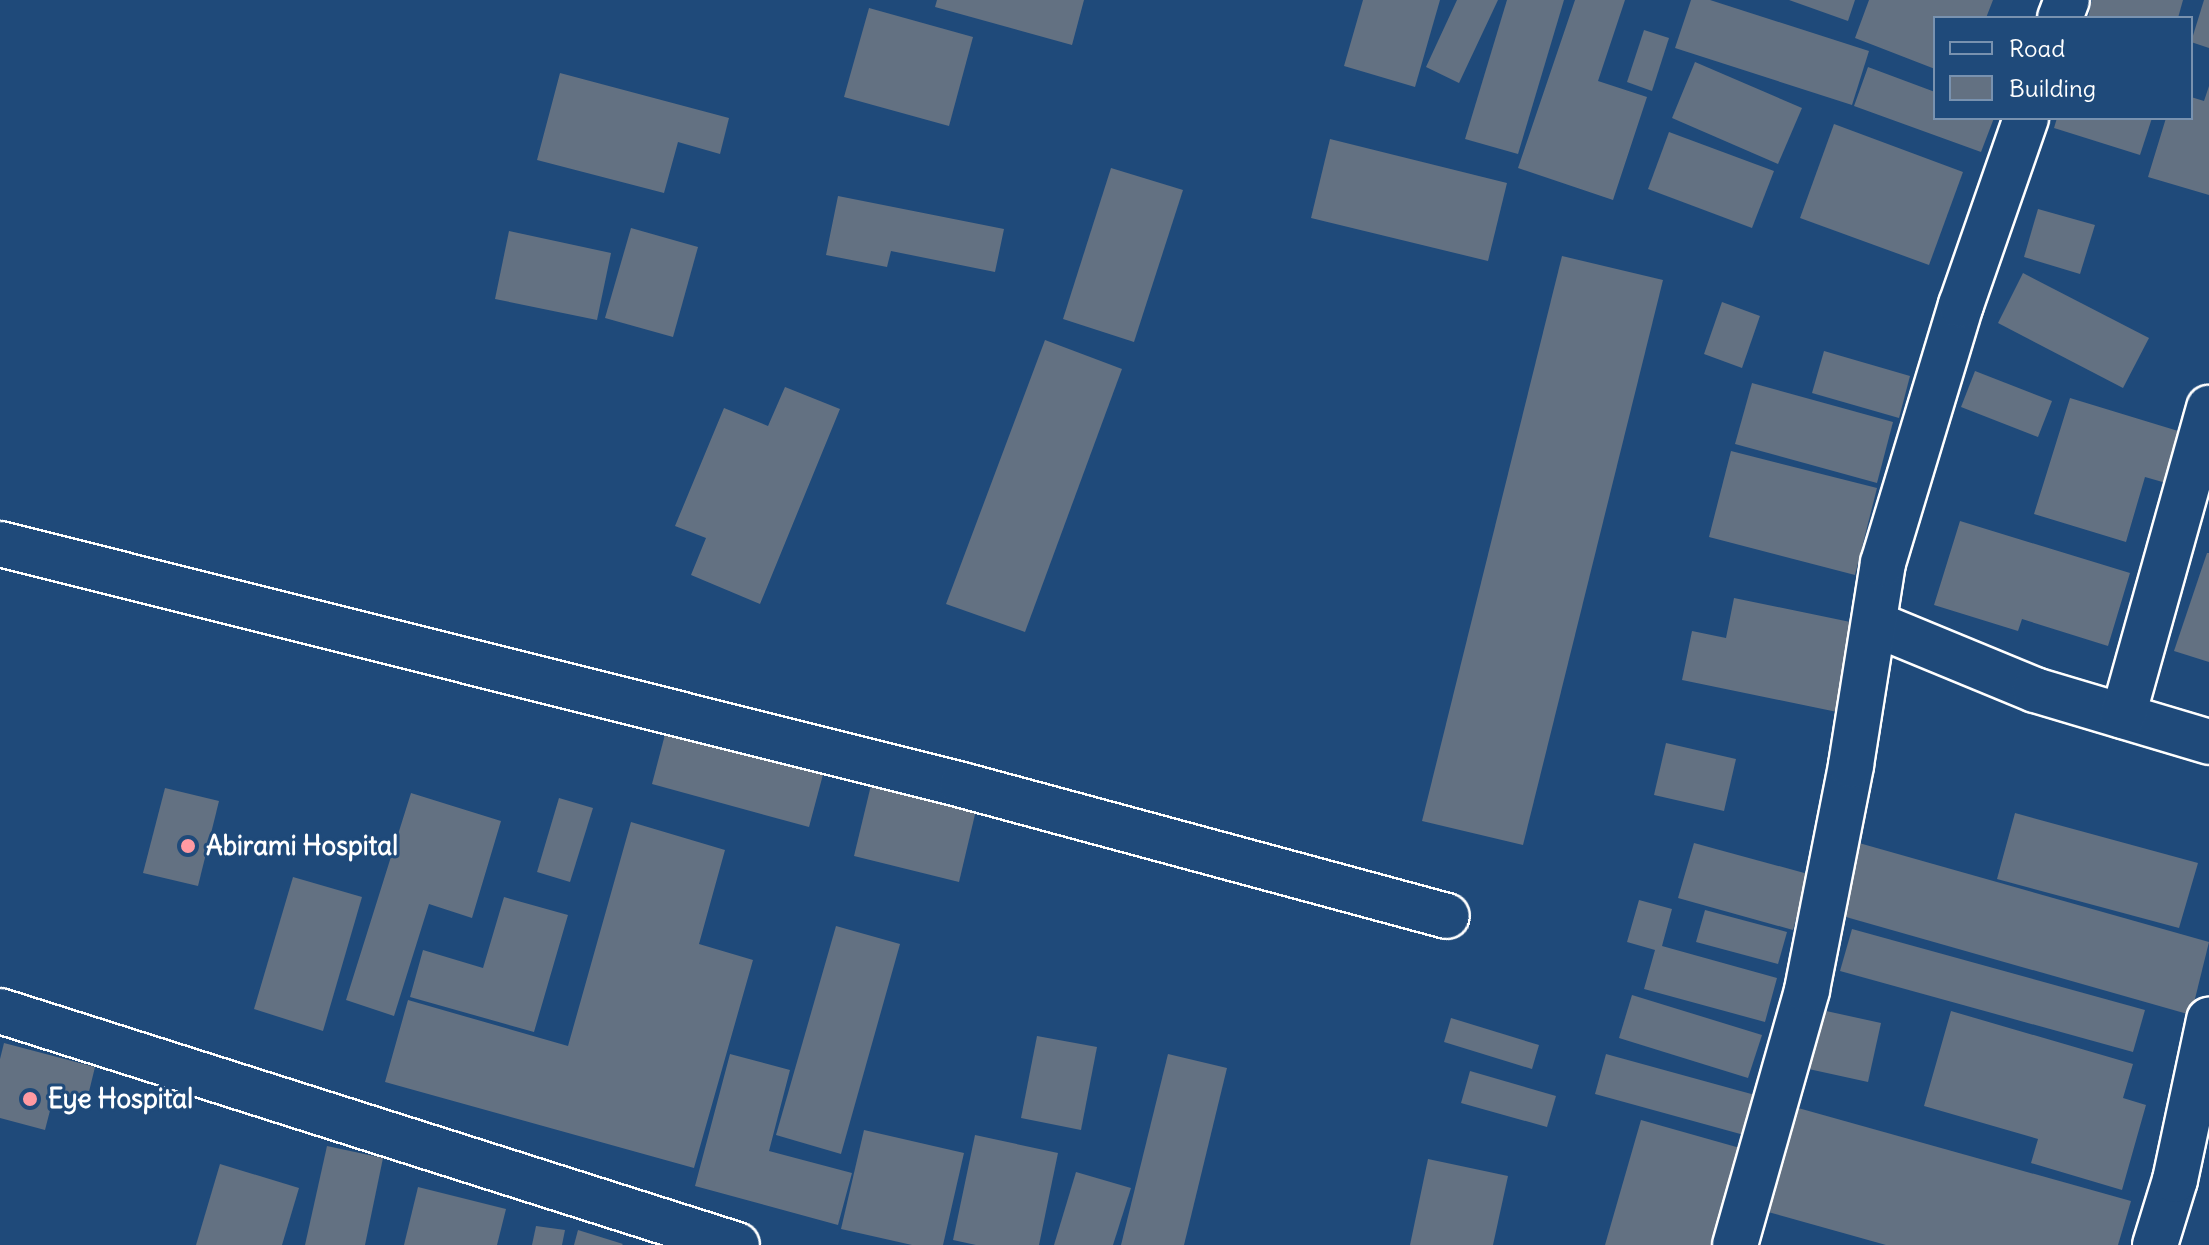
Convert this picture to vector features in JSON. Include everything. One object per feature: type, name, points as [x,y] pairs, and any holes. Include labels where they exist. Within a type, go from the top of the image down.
[{"type":"street","points":[[1735,1245],[1807,990],[1875,624],[1883,563],[1961,305],[2025,120]]},
{"type":"street","points":[[2123,716],[2209,408]]},
{"type":"street","points":[[0,544],[962,785],[1447,916]]},
{"type":"street","points":[[1875,624],[2035,690],[2209,742]]},
{"type":"street","points":[[0,1011],[737,1245]]},
{"type":"street","points":[[2160,1244],[2209,1020]]},
{"type":"building","points":[[937,0],[1084,0],[1072,45],[935,7]]},
{"type":"building","points":[[1363,0],[1440,0],[1415,87],[1344,66]]},
{"type":"building","points":[[1457,0],[1498,0],[1459,83],[1426,67]]},
{"type":"building","points":[[1507,0],[1564,0],[1518,154],[1465,139]]},
{"type":"building","points":[[1575,0],[1625,0],[1598,81],[1647,97],[1613,200],[1518,168]]},
{"type":"building","points":[[1691,0],[1710,0],[1869,51],[1852,105],[1675,48]]},
{"type":"building","points":[[1789,0],[1855,0],[1848,21]]},
{"type":"building","points":[[1869,0],[1993,0],[1987,16],[1933,16],[1933,68],[1855,38]]},
{"type":"building","points":[[2092,0],[2183,0],[2179,16],[2088,16]]},
{"type":"building","points":[[2204,0],[2209,0],[2209,48],[2193,43]]},
{"type":"building","points":[[869,8],[973,37],[949,126],[844,97]]},
{"type":"building","points":[[1644,30],[1669,38],[1652,91],[1627,82]]},
{"type":"building","points":[[1695,62],[1802,108],[1778,164],[1672,118]]},
{"type":"building","points":[[1868,67],[1933,91],[1933,120],[1993,120],[1981,152],[1854,106]]},
{"type":"building","points":[[560,73],[729,118],[720,154],[678,142],[664,193],[537,160]]},
{"type":"building","points":[[2209,86],[2209,195],[2148,177],[2165,120],[2193,120],[2193,98],[2204,101]]},
{"type":"building","points":[[2056,120],[2151,120],[2140,155],[2054,128]]},
{"type":"building","points":[[1834,124],[1963,172],[1929,265],[1800,218]]},
{"type":"building","points":[[1669,132],[1774,171],[1752,228],[1648,189]]},
{"type":"building","points":[[1330,139],[1507,183],[1488,261],[1311,218]]},
{"type":"building","points":[[1111,168],[1183,190],[1134,342],[1063,319]]},
{"type":"building","points":[[838,196],[1004,229],[995,272],[891,251],[887,267],[826,255]]},
{"type":"building","points":[[2038,209],[2095,225],[2080,274],[2024,257]]},
{"type":"building","points":[[631,228],[698,247],[673,337],[605,318]]},
{"type":"building","points":[[509,231],[611,253],[597,320],[495,299]]},
{"type":"building","points":[[1562,256],[1663,280],[1523,845],[1422,821]]},
{"type":"building","points":[[2023,273],[2149,338],[2123,388],[1998,323]]},
{"type":"building","points":[[1722,302],[1760,316],[1742,368],[1704,354]]},
{"type":"building","points":[[1045,340],[1122,369],[1025,632],[946,604]]},
{"type":"building","points":[[1824,351],[1910,376],[1899,418],[1812,393]]},
{"type":"building","points":[[1975,371],[2052,401],[2038,437],[1961,407]]},
{"type":"building","points":[[1752,383],[1893,422],[1877,483],[1735,444]]},
{"type":"building","points":[[785,387],[840,409],[760,604],[691,575],[706,538],[675,526],[724,408],[768,426]]},
{"type":"building","points":[[2070,398],[2188,434],[2173,485],[2145,477],[2126,542],[2034,514]]},
{"type":"building","points":[[1731,451],[1877,488],[1855,575],[1709,537]]},
{"type":"building","points":[[1960,521],[2130,573],[2108,646],[2022,619],[2018,631],[1934,605]]},
{"type":"building","points":[[2209,553],[2209,662],[2174,651]]},
{"type":"building","points":[[1734,598],[1860,624],[1842,713],[1682,680],[1692,631],[1726,638]]},
{"type":"building","points":[[668,723],[825,767],[809,827],[652,784]]},
{"type":"building","points":[[1666,743],[1736,759],[1724,811],[1654,795]]},
{"type":"building","points":[[872,781],[977,806],[959,882],[854,856]]},
{"type":"building","points":[[165,788],[219,801],[198,886],[143,873]]},
{"type":"building","points":[[411,793],[501,821],[472,918],[429,904],[394,1016],[346,1000]]},
{"type":"building","points":[[559,798],[593,808],[570,882],[537,872]]},
{"type":"building","points":[[2015,813],[2198,863],[2179,928],[1997,879]]},
{"type":"building","points":[[631,822],[725,850],[699,944],[753,960],[694,1168],[385,1082],[408,1000],[568,1046]]},
{"type":"building","points":[[1694,843],[1808,874],[1793,930],[1678,898]]},
{"type":"building","points":[[1859,843],[2209,942],[2191,1015],[1839,915]]},
{"type":"building","points":[[293,877],[362,897],[323,1031],[254,1009]]},
{"type":"building","points":[[504,897],[568,915],[534,1032],[410,997],[423,950],[483,968]]},
{"type":"building","points":[[1639,900],[1672,909],[1662,946],[1777,978],[1765,1022],[1644,989],[1655,950],[1627,942]]},
{"type":"building","points":[[1705,910],[1787,932],[1778,964],[1696,942]]},
{"type":"building","points":[[836,926],[900,944],[841,1154],[776,1135]]},
{"type":"building","points":[[1852,929],[2145,1010],[2133,1052],[1840,971]]},
{"type":"building","points":[[1632,995],[1762,1035],[1748,1078],[1619,1038]]},
{"type":"building","points":[[1817,1009],[1881,1023],[1868,1082],[1804,1068]]},
{"type":"building","points":[[1951,1011],[2133,1064],[2123,1098],[2146,1105],[2122,1190],[2031,1163],[2038,1139],[1924,1106]]},
{"type":"building","points":[[1451,1018],[1539,1045],[1532,1069],[1444,1042]]},
{"type":"building","points":[[1037,1036],[1097,1047],[1081,1130],[1021,1118]]},
{"type":"building","points":[[4,1043],[95,1067],[86,1104],[54,1095],[45,1130],[0,1118],[0,1059]]},
{"type":"building","points":[[730,1054],[790,1070],[769,1151],[852,1173],[838,1225],[695,1186]]},
{"type":"building","points":[[1168,1054],[1227,1068],[1184,1245],[1121,1245]]},
{"type":"building","points":[[1606,1054],[1755,1095],[1744,1135],[1595,1094]]},
{"type":"building","points":[[1470,1071],[1556,1096],[1547,1127],[1461,1103]]},
{"type":"building","points":[[1791,1106],[2131,1201],[2118,1245],[1886,1245],[1761,1210]]},
{"type":"building","points":[[1641,1120],[1740,1148],[1713,1245],[1605,1245]]},
{"type":"building","points":[[864,1130],[964,1153],[943,1245],[912,1245],[841,1229]]},
{"type":"building","points":[[975,1135],[1058,1153],[1039,1245],[976,1245],[953,1240]]},
{"type":"building","points":[[327,1146],[383,1158],[365,1245],[305,1245]]},
{"type":"building","points":[[1428,1159],[1508,1176],[1493,1245],[1410,1245]]},
{"type":"building","points":[[220,1164],[299,1188],[282,1245],[196,1245]]},
{"type":"building","points":[[1076,1172],[1131,1188],[1113,1245],[1054,1245]]},
{"type":"building","points":[[418,1187],[506,1209],[497,1245],[404,1245]]},
{"type":"building","points":[[536,1226],[565,1230],[562,1245],[532,1245]]},
{"type":"building","points":[[578,1230],[623,1244],[574,1245]]},
{"type":"place","name":"Abirami Hospital","points":[[188,846]]},
{"type":"place","name":"Eye Hospital","points":[[30,1099]]}]
